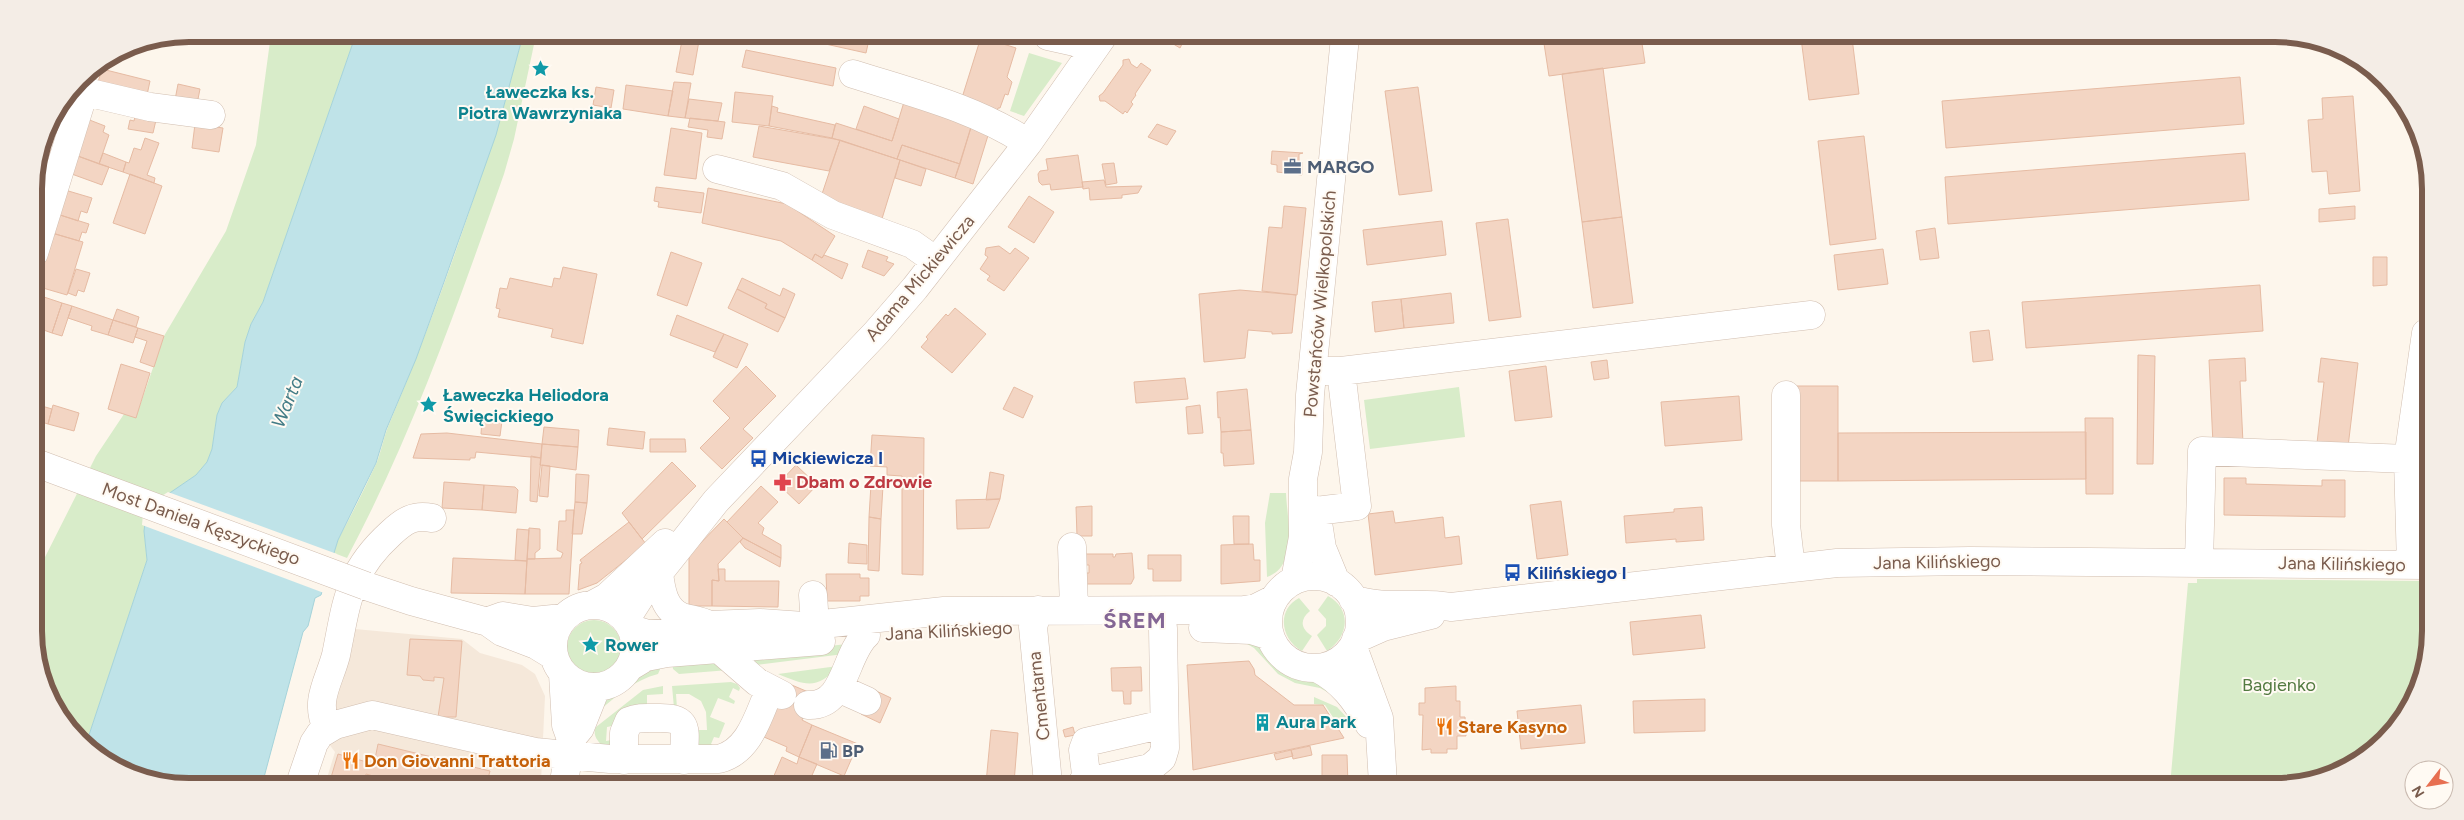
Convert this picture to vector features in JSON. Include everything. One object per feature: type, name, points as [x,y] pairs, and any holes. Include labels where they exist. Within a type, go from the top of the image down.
[{"type":"street","name":"Adama Mickiewicza","points":[[629,624],[659,574],[716,501],[882,326],[936,261],[1028,143],[1098,43]]},
{"type":"street","name":"Powstańców Wielkopolskich","points":[[1295,580],[1303,538],[1303,478],[1308,452],[1313,371],[1344,43]]},
{"type":"street","points":[[853,74],[980,116],[1002,126],[1028,143]]},
{"type":"street","points":[[82,91],[150,107],[211,115]]},
{"type":"street","points":[[43,220],[76,97]]},
{"type":"street","points":[[716,169],[782,186],[833,216],[912,244],[936,261]]},
{"type":"street","points":[[1313,371],[1341,371],[1811,315]]},
{"type":"street","points":[[2418,565],[2408,459],[2422,361]]},
{"type":"street","points":[[1316,511],[1357,506],[1341,371]]},
{"type":"street","points":[[1786,395],[1786,525],[1791,568]]},
{"type":"street","points":[[2199,562],[2202,451],[2408,459]]},
{"type":"street","name":"Powstańców Wielkopolskich","points":[[1308,452],[1322,548],[1345,591]]},
{"type":"street","name":"Most Daniela Kęszyckiego","points":[[43,466],[366,586],[411,601],[488,622]]},
{"type":"street","name":"Adama Mickiewicza","points":[[594,604],[607,597],[702,509],[716,501]]},
{"type":"street","points":[[327,728],[320,707],[334,660],[343,613],[358,572],[369,555],[401,524],[417,516],[432,518]]},
{"type":"street","points":[[1072,546],[1074,610]]},
{"type":"street","name":"Jana Kilińskiego","points":[[1345,591],[1380,605],[1421,604],[1450,607],[1837,563],[1942,561],[2418,565]]},
{"type":"street","name":"Jana Kilińskiego","points":[[659,574],[661,590],[670,608],[681,617],[709,625]]},
{"type":"street","points":[[1317,668],[1338,662],[1354,643],[1359,619],[1345,591],[1315,576],[1295,580],[1274,599],[1268,617],[1270,636],[1277,649],[1288,660],[1301,666],[1317,668],[1333,677],[1343,686],[1380,740]]},
{"type":"street","points":[[813,595],[815,625]]},
{"type":"street","name":"Jana Kilińskiego","points":[[631,666],[646,657],[658,654],[793,644],[1035,618],[1074,610],[1244,610],[1256,608],[1274,599]]},
{"type":"street","points":[[488,622],[502,632],[536,645],[558,665],[584,686],[596,688],[610,684],[622,677],[631,666],[635,647],[629,624],[606,606],[594,604],[572,610],[563,618],[556,630],[553,643],[558,665],[566,725],[567,759]]},
{"type":"street","name":"Jana Kilińskiego","points":[[1354,643],[1383,627],[1438,613],[1450,607]]},
{"type":"street","name":"Jana Kilińskiego","points":[[629,624],[642,633],[665,634],[692,631],[709,625],[760,623],[794,626],[815,625],[944,611],[1162,628],[1236,628],[1270,636]]},
{"type":"street","points":[[488,622],[503,616],[533,621],[563,618]]},
{"type":"street","name":"Cmentarna","points":[[1035,618],[1048,778]]},
{"type":"street","points":[[1108,778],[1150,768],[1164,754],[1162,628]]},
{"type":"street","points":[[808,705],[817,705],[828,700],[838,688],[850,658],[866,635]]},
{"type":"street","points":[[1354,643],[1379,718],[1383,777]]},
{"type":"street","points":[[302,778],[314,743],[327,728],[365,716],[379,716],[567,759],[624,760],[651,771],[684,760],[719,760],[738,750],[748,738],[776,692],[757,682],[720,650]]},
{"type":"street","points":[[567,759],[596,688]]},
{"type":"street","points":[[838,688],[867,701]]},
{"type":"street","points":[[624,760],[624,733],[629,721],[638,718],[674,718],[681,722],[684,731],[684,760]]},
{"type":"street","points":[[1084,778],[1083,750],[1086,742],[1164,724]]},
{"type":"shaded area","points":[[355,629],[462,639],[480,653],[522,665],[535,674],[545,696],[541,778],[327,778],[335,752],[326,740],[330,709]]},
{"type":"green space","points":[[270,43],[353,43],[263,302],[251,324],[245,342],[237,387],[222,403],[217,415],[212,449],[207,462],[196,475],[179,487],[144,531],[147,560],[88,736],[67,712],[58,696],[50,678],[45,659],[43,640],[43,561],[96,456],[124,414],[136,417],[164,336],[226,231],[256,145]]},
{"type":"green space","points":[[521,43],[534,43],[514,139],[504,174],[451,320],[413,417],[371,512],[347,558],[334,553],[338,540],[377,462],[388,427],[446,279],[479,182]]},
{"type":"green space","points":[[1029,53],[1062,63],[1024,116],[1010,111]]},
{"type":"green space","points":[[1459,387],[1465,437],[1370,449],[1364,400]]},
{"type":"green space","points":[[1270,493],[1286,493],[1289,541],[1284,563],[1277,571],[1267,577],[1265,523]]},
{"type":"green space","name":"Bagienko","points":[[2197,579],[2422,581],[2420,650],[2410,687],[2397,712],[2371,741],[2356,753],[2322,770],[2284,777],[2171,777],[2188,583],[2197,583]]},
{"type":"green space","points":[[1328,596],[1341,608],[1345,623],[1340,638],[1327,651],[1317,635],[1326,626],[1326,619],[1318,610]]},
{"type":"green space","points":[[1299,598],[1310,611],[1306,614],[1303,624],[1312,636],[1302,651],[1289,640],[1284,625],[1284,617],[1287,610]]},
{"type":"green space","points":[[594,620],[604,622],[613,628],[619,637],[621,647],[619,657],[613,666],[604,672],[594,674],[584,672],[575,666],[569,657],[567,647],[569,637],[575,628],[584,622]]},
{"type":"green space","points":[[1242,641],[1262,646],[1280,668],[1300,677],[1314,679],[1329,693],[1320,688],[1295,683],[1278,674],[1254,648]]},
{"type":"green space","points":[[847,644],[844,654],[756,665],[740,656]]},
{"type":"green space","points":[[709,657],[729,670],[679,674],[673,669],[672,659]]},
{"type":"green space","points":[[662,665],[658,674],[635,684],[601,709],[605,696],[623,687],[637,673]]},
{"type":"green space","points":[[838,666],[824,679],[810,684],[778,674]]},
{"type":"green space","points":[[731,682],[737,684],[740,688],[739,691],[733,688],[729,697],[735,701],[734,704],[718,698],[710,717],[725,723],[719,738],[714,737],[711,744],[714,746],[690,751],[691,730],[707,730],[706,712],[701,701],[689,694],[676,694],[677,708],[674,708],[672,686]]},
{"type":"green space","points":[[663,686],[663,694],[647,695],[647,708],[617,725],[607,727],[606,741],[617,739],[614,745],[604,747],[600,743],[595,736],[596,727],[643,690]]},
{"type":"green space","points":[[1314,697],[1337,707],[1350,721],[1340,728],[1325,705],[1314,704]]},
{"type":"water","name":"Warta","points":[[353,43],[521,43],[496,135],[416,359],[386,430],[376,463],[338,540],[321,595],[315,598],[308,626],[303,632],[264,778],[190,778],[151,772],[116,758],[88,736],[147,560],[144,531],[146,515],[155,503],[196,475],[207,462],[212,449],[217,415],[222,403],[237,387],[245,342],[251,324],[263,302]]},
{"type":"pier","points":[[168,492],[337,554],[324,593],[142,525],[143,514],[154,501]]},
{"type":"building","points":[[681,43],[699,43],[693,75],[676,72]]},
{"type":"building","points":[[821,43],[868,43],[866,53]]},
{"type":"building","points":[[979,43],[1000,43],[1016,48],[1007,77],[1012,82],[1008,95],[1005,94],[997,112],[961,101]]},
{"type":"building","points":[[1172,43],[1182,43],[1180,48]]},
{"type":"building","points":[[1544,43],[1642,43],[1645,63],[1549,76]]},
{"type":"building","points":[[1802,43],[1853,43],[1859,94],[1809,100]]},
{"type":"building","points":[[746,50],[836,68],[833,86],[742,67]]},
{"type":"building","points":[[1129,59],[1131,64],[1137,68],[1141,63],[1151,70],[1135,94],[1131,102],[1133,104],[1127,113],[1125,111],[1123,114],[1105,101],[1100,101],[1099,96],[1123,65],[1123,60]]},
{"type":"building","points":[[1603,68],[1622,217],[1582,222],[1562,74]]},
{"type":"building","points":[[105,70],[150,81],[147,95],[98,82],[101,72]]},
{"type":"building","points":[[2240,77],[2244,124],[1946,148],[1942,101]]},
{"type":"building","points":[[674,82],[691,83],[685,118],[668,116]]},
{"type":"building","points":[[178,84],[200,89],[197,104],[175,100]]},
{"type":"building","points":[[626,85],[673,91],[668,116],[623,109]]},
{"type":"building","points":[[596,87],[614,90],[611,108],[593,105]]},
{"type":"building","points":[[1418,87],[1432,191],[1399,195],[1385,91]]},
{"type":"building","points":[[735,92],[773,96],[769,126],[732,122]]},
{"type":"building","points":[[2353,96],[2360,191],[2329,194],[2327,171],[2312,172],[2308,120],[2323,119],[2322,98]]},
{"type":"building","points":[[689,99],[722,103],[718,121],[685,118]]},
{"type":"building","points":[[904,102],[972,124],[960,164],[902,145],[897,159],[832,138],[836,123],[892,141]]},
{"type":"building","points":[[772,106],[778,108],[777,112],[835,125],[832,138],[769,126]]},
{"type":"building","points":[[864,106],[899,119],[892,141],[856,129]]},
{"type":"building","points":[[135,116],[156,120],[153,133],[128,129],[130,120],[134,121]]},
{"type":"building","points":[[690,118],[725,122],[722,139],[707,137],[708,130],[688,127]]},
{"type":"building","points":[[87,119],[105,126],[103,132],[109,135],[99,164],[75,155]]},
{"type":"building","points":[[195,124],[223,128],[219,152],[192,148]]},
{"type":"building","points":[[972,124],[990,129],[973,184],[955,178]]},
{"type":"building","points":[[1157,124],[1176,131],[1167,145],[1148,137]]},
{"type":"building","points":[[759,126],[840,140],[829,171],[753,157]]},
{"type":"building","points":[[671,128],[702,133],[696,179],[664,175]]},
{"type":"building","points":[[1864,136],[1876,239],[1830,245],[1818,141]]},
{"type":"building","points":[[145,138],[159,143],[147,175],[155,178],[154,183],[123,172],[126,162],[129,163],[134,148],[141,150]]},
{"type":"building","points":[[840,140],[900,160],[881,222],[821,197]]},
{"type":"building","points":[[902,145],[960,164],[955,178],[897,159]]},
{"type":"building","points":[[48,149],[53,151],[45,175],[44,170]]},
{"type":"building","points":[[1272,151],[1303,153],[1299,154],[1299,162],[1302,162],[1302,175],[1277,172],[1277,165],[1271,164]]},
{"type":"building","points":[[103,153],[126,162],[123,172],[99,164]]},
{"type":"building","points":[[2245,153],[2249,200],[1948,224],[1945,177]]},
{"type":"building","points":[[75,155],[109,167],[102,185],[69,173]]},
{"type":"building","points":[[1078,155],[1083,187],[1051,190],[1050,184],[1042,185],[1039,182],[1038,174],[1040,171],[1048,170],[1046,159]]},
{"type":"building","points":[[900,160],[926,169],[921,186],[895,178]]},
{"type":"building","points":[[1114,163],[1117,183],[1106,185],[1102,164]]},
{"type":"building","points":[[130,174],[162,186],[145,234],[113,223]]},
{"type":"building","points":[[1104,180],[1106,187],[1142,186],[1138,193],[1122,195],[1122,198],[1090,200],[1089,188],[1083,189],[1082,182]]},
{"type":"building","points":[[656,187],[704,193],[701,213],[658,207],[659,202],[654,201]]},
{"type":"building","points":[[708,188],[787,204],[835,236],[822,258],[815,254],[812,260],[781,241],[702,223]]},
{"type":"building","points":[[65,190],[92,198],[87,213],[81,211],[78,221],[57,214]]},
{"type":"building","points":[[1029,196],[1054,212],[1034,243],[1008,227]]},
{"type":"building","points":[[1284,206],[1306,208],[1297,295],[1262,291],[1269,227],[1282,228]]},
{"type":"building","points":[[2355,206],[2355,219],[2319,222],[2319,209]]},
{"type":"building","points":[[57,214],[89,224],[86,233],[82,232],[79,241],[52,233]]},
{"type":"building","points":[[1622,217],[1633,303],[1593,308],[1582,222]]},
{"type":"building","points":[[1508,219],[1521,317],[1489,321],[1476,223]]},
{"type":"building","points":[[1442,221],[1446,255],[1367,265],[1363,230]]},
{"type":"building","points":[[1935,228],[1939,258],[1920,260],[1916,231]]},
{"type":"building","points":[[52,233],[83,242],[67,295],[43,288],[43,263]]},
{"type":"building","points":[[999,246],[1010,254],[1015,248],[1029,258],[1004,291],[987,280],[990,276],[980,269],[988,257],[985,255],[986,248]]},
{"type":"building","points":[[1883,249],[1888,284],[1838,290],[1834,255]]},
{"type":"building","points":[[868,250],[888,257],[886,261],[894,264],[884,276],[862,267]]},
{"type":"building","points":[[671,252],[702,263],[687,306],[657,295]]},
{"type":"building","points":[[815,254],[822,258],[824,255],[848,264],[842,279],[812,260]]},
{"type":"building","points":[[2373,257],[2387,257],[2387,285],[2373,286]]},
{"type":"building","points":[[563,267],[597,274],[583,344],[551,337],[553,329],[498,317],[500,309],[496,308],[500,288],[507,289],[510,278],[552,287],[554,278],[560,279]]},
{"type":"building","points":[[76,269],[90,273],[84,292],[78,290],[76,296],[68,293]]},
{"type":"building","points":[[742,278],[780,296],[783,288],[795,294],[785,318],[765,308],[767,304],[737,289]]},
{"type":"building","points":[[2260,285],[2263,331],[2026,348],[2022,302]]},
{"type":"building","points":[[737,289],[767,304],[765,308],[785,318],[778,332],[728,308]]},
{"type":"building","points":[[1240,290],[1296,295],[1292,333],[1272,334],[1272,332],[1248,330],[1245,358],[1204,362],[1199,294]]},
{"type":"building","points":[[1451,293],[1454,323],[1404,328],[1401,299]]},
{"type":"building","points":[[43,297],[62,303],[52,333],[43,330]]},
{"type":"building","points":[[1401,299],[1404,328],[1375,332],[1372,302]]},
{"type":"building","points":[[62,303],[72,306],[62,336],[52,333]]},
{"type":"building","points":[[72,306],[113,320],[108,335],[91,330],[92,326],[68,318]]},
{"type":"building","points":[[955,308],[986,334],[952,373],[921,347],[928,339],[926,337],[946,314],[948,316]]},
{"type":"building","points":[[117,309],[139,317],[136,327],[113,320]]},
{"type":"building","points":[[677,315],[724,334],[715,352],[670,335]]},
{"type":"building","points":[[113,320],[138,328],[133,343],[108,335]]},
{"type":"building","points":[[138,328],[164,336],[154,367],[140,362],[147,341],[135,337]]},
{"type":"building","points":[[1989,330],[1993,360],[1973,362],[1970,332]]},
{"type":"building","points":[[724,334],[748,344],[737,368],[713,357]]},
{"type":"building","points":[[2138,355],[2155,356],[2153,464],[2137,464]]},
{"type":"building","points":[[2245,358],[2246,381],[2240,381],[2243,443],[2213,444],[2209,360]]},
{"type":"building","points":[[2321,358],[2358,363],[2348,447],[2317,443],[2324,382],[2318,382]]},
{"type":"building","points":[[1607,360],[1609,378],[1594,380],[1591,362]]},
{"type":"building","points":[[121,364],[150,373],[136,418],[108,409]]},
{"type":"building","points":[[746,366],[776,396],[743,429],[753,438],[722,469],[700,448],[730,418],[713,401]]},
{"type":"building","points":[[1546,366],[1552,417],[1515,421],[1509,371]]},
{"type":"building","points":[[1185,378],[1188,399],[1136,403],[1134,382]]},
{"type":"building","points":[[1797,386],[1838,386],[1838,481],[1797,481]]},
{"type":"building","points":[[1014,387],[1033,396],[1023,418],[1003,409]]},
{"type":"building","points":[[1247,389],[1251,430],[1221,432],[1220,417],[1218,418],[1217,392]]},
{"type":"building","points":[[1739,396],[1742,440],[1665,446],[1661,402]]},
{"type":"building","points":[[53,405],[79,413],[74,431],[48,424]]},
{"type":"building","points":[[1200,405],[1203,433],[1188,434],[1186,407]]},
{"type":"building","points":[[43,406],[52,409],[48,424],[43,422]]},
{"type":"building","points":[[2085,418],[2113,418],[2113,494],[2086,494]]},
{"type":"building","points":[[482,419],[502,421],[500,436],[481,434]]},
{"type":"building","points":[[544,427],[579,430],[578,447],[542,444]]},
{"type":"building","points":[[609,428],[645,432],[643,449],[607,445]]},
{"type":"building","points":[[1251,430],[1254,464],[1224,466],[1223,453],[1221,453],[1221,432]]},
{"type":"building","points":[[2086,432],[2086,479],[1838,481],[1838,433]]},
{"type":"building","points":[[447,433],[542,444],[541,458],[476,452],[475,458],[470,458],[470,460],[413,458],[421,434]]},
{"type":"building","points":[[872,435],[924,438],[923,575],[902,574],[902,476],[887,475],[887,467],[870,466]]},
{"type":"building","points":[[650,439],[685,439],[686,452],[650,452]]},
{"type":"building","points":[[542,444],[578,447],[576,470],[540,465]]},
{"type":"building","points":[[531,456],[541,458],[537,502],[530,501]]},
{"type":"building","points":[[672,462],[696,486],[642,539],[622,513]]},
{"type":"building","points":[[542,465],[550,466],[548,497],[539,496]]},
{"type":"building","points":[[796,465],[817,485],[799,504],[778,484]]},
{"type":"building","points":[[990,472],[1004,475],[1000,499],[986,500]]},
{"type":"building","points":[[576,474],[589,475],[587,503],[575,502]]},
{"type":"building","points":[[2224,478],[2246,478],[2246,484],[2322,486],[2322,480],[2345,480],[2345,517],[2224,515]]},
{"type":"building","points":[[444,482],[484,485],[482,510],[442,508]]},
{"type":"building","points":[[871,484],[883,486],[881,519],[869,517]]},
{"type":"building","points":[[484,485],[515,487],[518,490],[516,513],[482,510]]},
{"type":"building","points":[[761,486],[778,502],[758,523],[764,528],[762,534],[781,545],[781,558],[743,538],[727,522]]},
{"type":"building","points":[[1000,499],[989,528],[957,529],[956,500]]},
{"type":"building","points":[[1561,501],[1568,555],[1537,559],[1530,505]]},
{"type":"building","points":[[575,502],[587,503],[582,534],[572,534]]},
{"type":"building","points":[[1092,506],[1092,536],[1077,536],[1076,507]]},
{"type":"building","points":[[1702,507],[1704,540],[1676,542],[1676,539],[1626,543],[1624,516],[1674,512],[1674,509]]},
{"type":"building","points":[[566,510],[574,510],[569,594],[525,594],[527,559],[561,558],[563,553],[557,550],[559,521],[566,521]]},
{"type":"building","points":[[1393,511],[1395,523],[1443,517],[1445,538],[1459,536],[1462,564],[1375,575],[1368,514]]},
{"type":"building","points":[[1233,516],[1249,516],[1249,544],[1234,544]]},
{"type":"building","points":[[869,517],[881,519],[879,571],[868,570]]},
{"type":"building","points":[[724,519],[743,538],[718,564],[719,581],[712,580],[712,606],[689,606],[689,555]]},
{"type":"building","points":[[629,522],[646,544],[597,583],[578,590],[580,564],[582,563],[580,560]]},
{"type":"building","points":[[529,528],[540,529],[540,549],[535,553],[535,559],[527,559]]},
{"type":"building","points":[[517,529],[529,530],[527,561],[515,560]]},
{"type":"building","points":[[743,538],[781,558],[780,567],[745,548],[740,542]]},
{"type":"building","points":[[849,543],[867,545],[867,564],[848,563]]},
{"type":"building","points":[[1253,544],[1254,560],[1260,560],[1260,581],[1221,584],[1221,545]]},
{"type":"building","points":[[1132,553],[1134,578],[1131,584],[1085,584],[1085,573],[1089,573],[1089,565],[1085,565],[1084,554],[1113,554],[1113,557],[1115,557],[1116,554]]},
{"type":"building","points":[[1148,555],[1181,555],[1181,581],[1153,581],[1153,569],[1148,569]]},
{"type":"building","points":[[453,558],[527,561],[525,594],[451,593]]},
{"type":"building","points":[[718,569],[725,569],[725,581],[779,581],[778,607],[712,606],[712,580],[719,581]]},
{"type":"building","points":[[826,574],[860,574],[860,578],[869,578],[869,596],[860,596],[860,601],[827,601]]},
{"type":"building","points":[[1701,615],[1705,648],[1633,655],[1630,622]]},
{"type":"building","points":[[410,639],[462,641],[456,717],[438,717],[444,678],[434,677],[434,681],[423,680],[420,676],[407,675]]},
{"type":"building","name":"Aura Park","points":[[1249,661],[1255,675],[1294,705],[1323,705],[1344,738],[1193,770],[1187,665]]},
{"type":"building","points":[[1141,667],[1142,691],[1131,691],[1131,704],[1124,704],[1123,691],[1112,691],[1111,668]]},
{"type":"building","points":[[787,683],[813,694],[802,720],[812,725],[799,757],[786,751],[787,747],[764,737]]},
{"type":"building","name":"Stare Kasyno","points":[[1456,686],[1456,701],[1460,701],[1460,717],[1465,717],[1466,736],[1457,736],[1457,749],[1447,749],[1447,753],[1431,753],[1431,749],[1422,750],[1423,715],[1419,715],[1419,703],[1425,703],[1425,688]]},
{"type":"building","points":[[872,689],[891,698],[880,723],[861,714]]},
{"type":"building","points":[[1705,699],[1705,731],[1634,733],[1633,701]]},
{"type":"building","points":[[1581,705],[1585,743],[1521,749],[1517,711]]},
{"type":"building","name":"BP","points":[[812,725],[858,744],[844,776],[799,757]]},
{"type":"building","points":[[1073,727],[1075,735],[1065,737],[1063,730]]},
{"type":"building","points":[[991,730],[1018,733],[1014,778],[987,778]]},
{"type":"building","points":[[378,744],[490,771],[488,778],[380,778],[366,774],[365,778],[331,778],[338,754],[374,764]]},
{"type":"building","points":[[1310,746],[1312,755],[1293,759],[1291,750]]},
{"type":"building","points":[[1291,750],[1293,756],[1276,760],[1274,754]]},
{"type":"building","points":[[1322,755],[1347,755],[1348,777],[1322,777]]},
{"type":"building","points":[[782,757],[797,764],[799,757],[817,764],[811,778],[773,778]]},
{"type":"place","name":"Ławeczka ks. Piotra Wawrzyniaka","points":[[540,69]]},
{"type":"place","name":"MARGO","points":[[1293,167]]},
{"type":"place","name":"Ławeczka Heliodora Święcickiego","points":[[429,405]]},
{"type":"place","name":"Mickiewicza I","points":[[758,458]]},
{"type":"place","name":"Dbam o Zdrowie","points":[[782,482]]},
{"type":"place","name":"Kilińskiego I","points":[[1513,573]]},
{"type":"place","name":"Rower","points":[[591,645]]},
{"type":"place","name":"Aura Park","points":[[1262,722]]},
{"type":"place","name":"Stare Kasyno","points":[[1444,727]]},
{"type":"place","name":"BP","points":[[828,751]]},
{"type":"place","name":"Don Giovanni Trattoria","points":[[350,761]]},
{"type":"district","name":"ŚREM","points":[[1135,620]]}]
